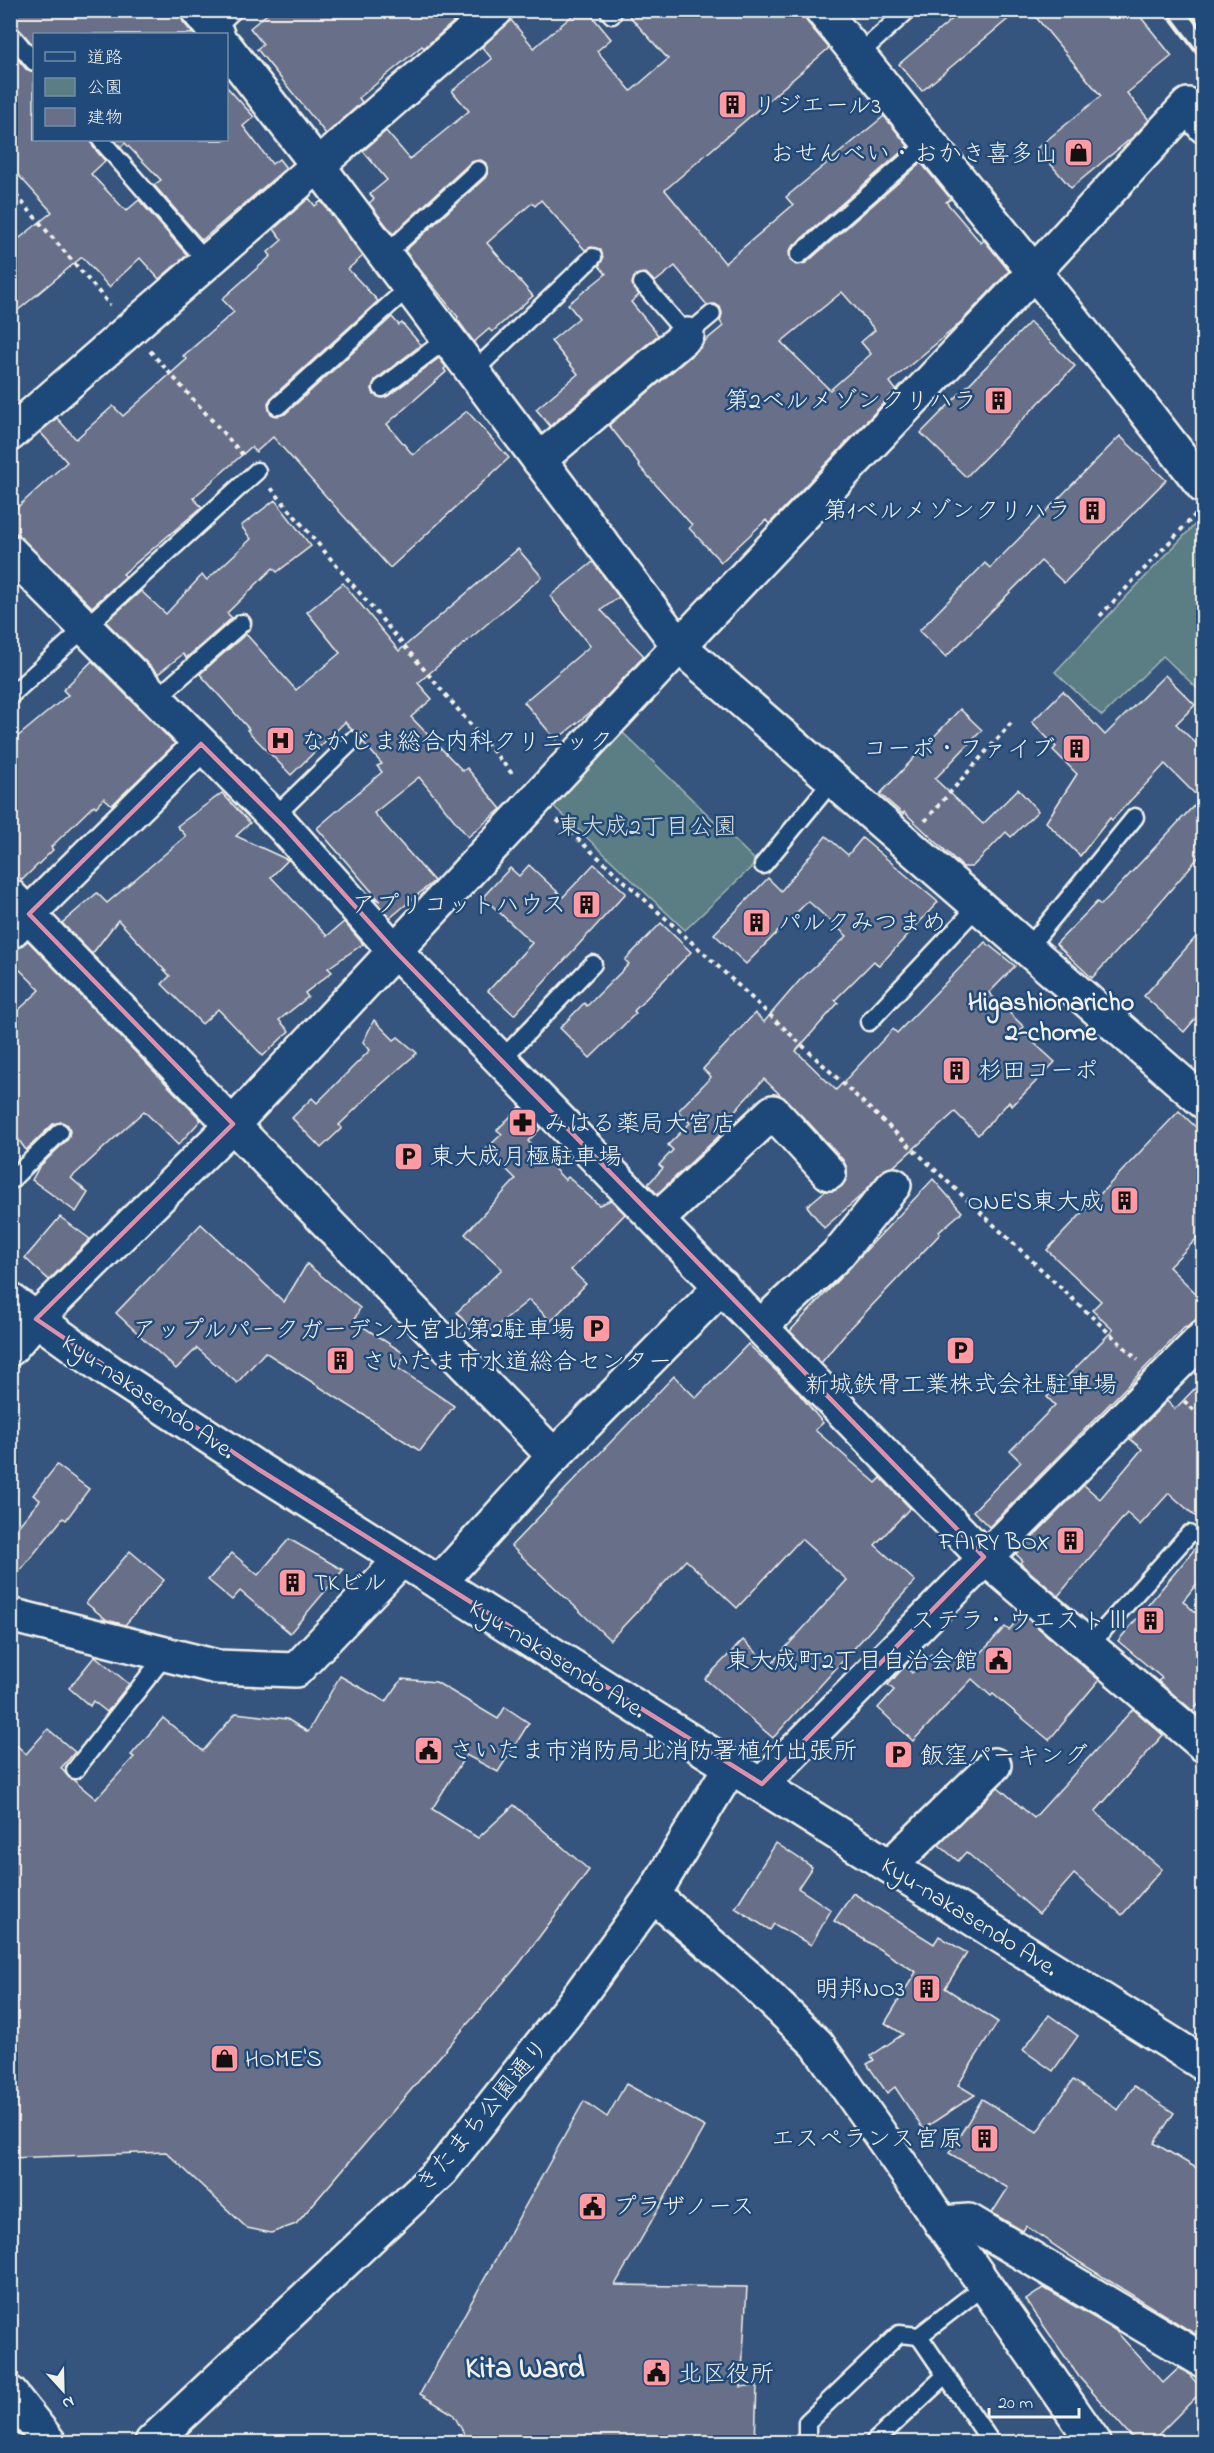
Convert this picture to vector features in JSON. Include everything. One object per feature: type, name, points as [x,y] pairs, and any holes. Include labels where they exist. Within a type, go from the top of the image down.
[{"type":"street","points":[[10,434],[496,10]]},
{"type":"street","points":[[822,10],[1114,370],[1199,501]]},
{"type":"street","points":[[228,48],[679,646],[1203,1102]]},
{"type":"street","points":[[10,1349],[23,1310],[233,1124],[679,646],[1034,272],[1188,105],[1203,126]]},
{"type":"street","points":[[540,460],[687,335]]},
{"type":"street","points":[[10,552],[274,817],[395,951],[984,1557],[1203,1745]]},
{"type":"street","points":[[201,744],[16,914],[233,1124],[554,1456]]},
{"type":"street","points":[[657,1220],[772,1112],[829,1173]]},
{"type":"street","points":[[761,1326],[837,1255],[894,1185]]},
{"type":"street","points":[[439,1583],[554,1456],[722,1286]]},
{"type":"street","name":"Kyu-nakasendo Ave.","points":[[23,1310],[182,1420],[401,1560],[762,1784],[1203,2064]]},
{"type":"street","points":[[762,1784],[1203,1337]]},
{"type":"street","points":[[10,1615],[217,1667],[296,1670],[401,1560]]},
{"type":"street","points":[[890,1866],[994,1765]]},
{"type":"street","name":"きたまち公園通り","points":[[152,2442],[441,2171],[573,2004],[653,1895],[731,1766]]},
{"type":"street","points":[[653,1895],[748,1977],[817,2044],[1094,2442]]},
{"type":"street","points":[[941,2223],[969,2221],[1203,2361]]},
{"type":"street","points":[[10,2393],[50,2442]]},
{"type":"lane","points":[[858,55],[908,10]]},
{"type":"lane","points":[[15,39],[33,61]]},
{"type":"lane","points":[[102,141],[208,263]]},
{"type":"lane","points":[[799,255],[929,142]]},
{"type":"lane","points":[[385,255],[478,170]]},
{"type":"lane","points":[[473,372],[592,257]]},
{"type":"lane","points":[[642,283],[687,335],[712,314]]},
{"type":"lane","points":[[278,406],[410,287]]},
{"type":"lane","points":[[382,388],[448,338]]},
{"type":"lane","points":[[10,696],[257,471]]},
{"type":"lane","points":[[156,699],[242,623]]},
{"type":"lane","points":[[274,817],[353,740]]},
{"type":"lane","points":[[763,865],[833,780]]},
{"type":"lane","points":[[1027,949],[1135,817]]},
{"type":"lane","points":[[869,1022],[978,906]]},
{"type":"lane","points":[[501,1060],[593,964]]},
{"type":"lane","points":[[10,1181],[60,1132]]},
{"type":"lane","points":[[1089,1646],[1190,1534]]},
{"type":"lane","points":[[75,1770],[166,1654]]},
{"type":"lane","points":[[807,2442],[807,2422],[899,2334],[919,2336],[985,2285]]},
{"type":"lane","points":[[919,2336],[987,2441]]},
{"type":"lane","points":[[874,2442],[946,2375]]},
{"type":"path","points":[[10,188],[131,330],[257,471],[535,801],[708,957],[1203,1419]]},
{"type":"path","points":[[1100,616],[1199,501]]},
{"type":"path","points":[[905,843],[1012,722]]},
{"type":"highlighted area","points":[[201,744],[283,826],[395,951],[984,1557],[762,1784],[258,1469],[36,1319],[233,1124],[29,914]]},
{"type":"green space","points":[[1203,516],[1203,694],[1163,656],[1102,716],[1055,672]]},
{"type":"green space","name":"東大成2丁目公園","points":[[617,727],[757,862],[685,930],[549,802]]},
{"type":"building","points":[[10,10],[179,10],[183,22],[192,33],[33,33],[33,45],[19,29],[10,30]]},
{"type":"building","points":[[272,10],[467,10],[424,48],[422,46],[359,98],[362,102],[326,134],[257,49],[263,44],[250,28]]},
{"type":"building","points":[[579,10],[587,10],[611,39],[597,51],[631,91],[668,59],[624,10],[804,10],[807,22],[829,48],[665,190],[725,263],[793,205],[786,197],[884,116],[908,146],[792,247],[789,252],[791,261],[796,265],[806,263],[921,163],[951,199],[946,202],[981,243],[984,240],[1009,271],[956,327],[890,382],[896,390],[769,524],[766,520],[721,562],[689,528],[692,525],[639,466],[609,425],[723,326],[720,321],[722,313],[720,307],[715,304],[707,305],[675,266],[655,282],[646,273],[636,275],[632,284],[639,295],[631,302],[658,335],[550,426],[536,409],[578,374],[551,341],[579,318],[568,304],[606,274],[599,266],[603,259],[601,250],[591,247],[585,250],[541,200],[535,206],[532,203],[487,243],[533,296],[492,332],[489,329],[474,342],[457,319],[458,317],[405,251],[485,178],[488,173],[486,163],[481,160],[471,162],[393,234],[369,203],[374,199],[370,194],[387,180],[363,151],[386,131],[410,159],[469,111],[452,91],[492,59],[482,47],[511,20],[534,48]],"holes":[[[842,292],[875,330],[861,342],[871,354],[830,390],[781,342]]]},
{"type":"building","points":[[963,10],[1019,10],[922,91],[899,64]]},
{"type":"building","points":[[1030,10],[1135,10],[1172,56],[1127,93],[1149,120],[1134,136],[1071,188],[1037,148],[1101,96]]},
{"type":"building","points":[[10,50],[26,69],[33,72],[33,141],[91,141],[93,147],[105,161],[91,174],[126,211],[139,200],[187,255],[159,279],[140,258],[109,287],[82,257],[10,317],[10,246],[52,212],[10,166]]},
{"type":"building","points":[[228,88],[254,117],[243,126],[272,164],[279,159],[286,168],[202,240],[154,185],[161,180],[125,143],[121,147],[115,141],[228,141]]},
{"type":"building","points":[[309,198],[315,206],[321,201],[363,256],[348,269],[378,301],[271,398],[268,403],[270,413],[275,416],[285,414],[392,317],[399,325],[402,323],[421,345],[375,380],[372,389],[374,395],[383,398],[388,396],[439,358],[446,367],[444,369],[446,372],[387,424],[413,455],[467,411],[509,458],[390,568],[273,437],[256,452],[251,447],[193,498],[202,507],[123,574],[126,576],[92,607],[10,527],[10,514],[67,462],[40,432],[57,418],[76,439],[113,406],[123,416],[187,359],[183,356],[234,312],[222,299],[271,256],[268,252],[282,240],[274,229]]},
{"type":"building","name":"第2ベルメゾンクリハラ","points":[[1030,322],[1075,366],[966,477],[921,433]]},
{"type":"building","name":"第1ベルメゾンクリハラ","points":[[1120,436],[1166,480],[1064,583],[1041,561],[946,657],[919,631],[985,563],[990,568]]},
{"type":"building","points":[[275,500],[311,546],[277,572],[273,568],[227,613],[232,618],[186,658],[183,654],[158,674],[106,622],[141,591],[166,614],[202,575],[207,580],[251,539],[241,526]]},
{"type":"building","points":[[518,549],[542,577],[418,683],[432,699],[411,717],[463,771],[467,768],[501,809],[468,837],[419,777],[374,813],[434,881],[390,918],[372,897],[380,901],[317,828],[382,772],[377,766],[382,764],[363,742],[361,733],[352,730],[345,722],[291,775],[247,730],[249,729],[200,674],[246,634],[296,690],[340,653],[307,612],[343,583],[399,651]]},
{"type":"building","points":[[593,562],[619,597],[601,610],[644,656],[598,706],[556,740],[524,702],[590,646],[550,596]]},
{"type":"building","points":[[92,661],[175,744],[112,805],[104,798],[96,807],[94,805],[51,847],[53,850],[22,880],[10,868],[10,743],[68,695],[63,690]]},
{"type":"building","points":[[1165,675],[1195,705],[1176,724],[1203,750],[1203,852],[1092,978],[1056,944],[1097,902],[1101,905],[1200,799],[1165,764],[1112,820],[1110,818],[1080,856],[1046,822],[1077,774],[1053,750],[1056,747],[1032,722],[1063,691],[1105,735]]},
{"type":"building","points":[[960,709],[982,730],[935,779],[983,824],[1018,789],[1038,811],[1011,837],[1006,832],[972,867],[963,867],[904,812],[903,814],[880,794]]},
{"type":"building","points":[[222,793],[250,823],[236,836],[288,860],[271,877],[327,936],[344,922],[363,944],[328,968],[332,972],[305,993],[308,997],[279,1020],[289,1031],[263,1056],[218,1009],[202,1024],[162,984],[170,976],[118,920],[92,954],[62,923],[97,893],[107,903],[186,836],[177,826]]},
{"type":"building","points":[[826,836],[848,855],[862,838],[938,902],[879,966],[874,961],[835,1000],[838,1003],[796,1051],[836,1090],[893,1029],[897,1033],[985,942],[1015,966],[989,993],[1024,1027],[1020,1030],[1055,1062],[1012,1106],[1009,1102],[978,1135],[955,1112],[893,1167],[880,1173],[864,1193],[824,1228],[807,1206],[825,1191],[834,1191],[842,1186],[847,1178],[847,1168],[843,1160],[809,1123],[764,1079],[730,1116],[735,1121],[657,1194],[648,1184],[663,1168],[659,1165],[673,1150],[668,1145],[690,1123],[678,1111],[711,1077],[703,1069],[755,1013],[764,1022],[800,980],[847,936],[808,901],[746,964],[714,934],[768,878],[781,891]]},
{"type":"building","points":[[594,864],[626,893],[514,1015],[488,991],[532,943],[483,897],[510,868],[519,876],[529,865],[563,897]]},
{"type":"building","points":[[661,923],[691,952],[634,1011],[636,1013],[590,1058],[560,1028],[584,1003],[587,1006],[629,964],[625,960]]},
{"type":"building","points":[[1203,929],[1203,1010],[1184,1032],[1144,996]]},
{"type":"building","points":[[28,941],[201,1120],[178,1145],[144,1111],[71,1178],[88,1193],[76,1212],[32,1180],[39,1167],[68,1139],[70,1130],[68,1125],[62,1122],[53,1124],[26,1150],[10,1128],[10,1018],[40,990],[10,960],[10,953]]},
{"type":"building","points":[[374,1020],[394,1040],[398,1037],[417,1053],[339,1125],[342,1128],[321,1148],[292,1118],[312,1098],[317,1103],[370,1050],[363,1042]]},
{"type":"building","points":[[520,1107],[541,1128],[528,1141],[565,1180],[568,1177],[599,1205],[611,1200],[625,1214],[571,1270],[586,1284],[551,1321],[529,1300],[479,1340],[457,1312],[502,1269],[465,1234],[516,1179],[486,1149],[502,1134],[497,1130]]},
{"type":"building","points":[[1179,1111],[1203,1134],[1203,1232],[1169,1267],[1203,1300],[1203,1313],[1185,1327],[989,1527],[973,1511],[1021,1462],[1010,1451],[1055,1405],[1047,1397],[1113,1330],[1092,1310],[1101,1301],[1047,1250]]},
{"type":"building","points":[[933,1179],[962,1212],[939,1232],[940,1234],[843,1336],[821,1363],[790,1331]]},
{"type":"building","points":[[60,1217],[90,1239],[49,1280],[25,1258]]},
{"type":"building","points":[[201,1224],[284,1302],[307,1264],[360,1308],[354,1321],[405,1354],[398,1368],[454,1406],[420,1451],[265,1352],[237,1383],[197,1348],[176,1369],[116,1313]]},
{"type":"building","points":[[748,1344],[796,1390],[823,1423],[815,1430],[876,1483],[881,1478],[910,1508],[875,1545],[915,1581],[773,1738],[705,1679],[743,1640],[770,1665],[847,1580],[801,1539],[737,1608],[686,1560],[610,1640],[511,1546],[674,1376],[696,1398]]},
{"type":"building","points":[[1203,1380],[1203,1523],[1169,1493],[1140,1525],[1127,1513],[1058,1596],[1020,1563],[1022,1560],[1016,1554],[1084,1485],[1100,1499],[1142,1449],[1130,1439],[1167,1401],[1175,1409]]},
{"type":"building","points":[[57,1465],[89,1489],[66,1520],[63,1518],[10,1583],[10,1536],[40,1500],[33,1495]]},
{"type":"building","name":"TKビル","points":[[289,1539],[343,1570],[290,1633],[240,1591],[232,1600],[208,1580],[232,1553],[258,1575]]},
{"type":"building","points":[[1203,1539],[1203,1576],[1183,1601],[1203,1620],[1203,1699],[1193,1711],[1158,1681],[1162,1678],[1118,1641]]},
{"type":"building","points":[[130,1551],[164,1580],[125,1625],[107,1620],[86,1603]]},
{"type":"building","points":[[1022,1614],[1099,1680],[1049,1740],[972,1679],[913,1741],[878,1708],[894,1690],[888,1685],[905,1666],[912,1673],[931,1654],[941,1664],[960,1653],[971,1664],[1005,1627],[1009,1630]]},
{"type":"building","points":[[95,1656],[129,1684],[107,1712],[93,1701],[90,1706],[69,1688]]},
{"type":"building","name":"HOME'S","points":[[340,1676],[386,1702],[402,1679],[436,1682],[498,1719],[505,1707],[529,1723],[498,1772],[466,1755],[432,1809],[478,1838],[514,1805],[589,1870],[519,1964],[296,2224],[271,2233],[247,2228],[166,2152],[10,2158],[10,1739],[26,1754],[48,1729],[75,1752],[61,1768],[96,1799],[134,1757],[131,1755],[163,1718],[203,1751],[236,1713],[287,1719],[308,1732]]},
{"type":"building","points":[[1133,1709],[1163,1735],[1095,1812],[1162,1869],[1122,1915],[1074,1874],[1039,1914],[966,1852],[958,1861],[939,1845],[998,1787],[1034,1818]]},
{"type":"building","points":[[776,1843],[812,1867],[798,1888],[831,1910],[811,1945],[774,1924],[770,1930],[735,1908]]},
{"type":"building","points":[[853,1893],[934,1944],[939,1936],[967,1953],[945,1988],[998,2022],[958,2085],[975,2095],[923,2129],[895,2087],[887,2093],[867,2064],[874,2060],[871,2056],[903,2034],[885,2023],[916,1972],[834,1921]]},
{"type":"building","points":[[1049,2015],[1078,2036],[1053,2071],[1023,2050]]},
{"type":"building","points":[[1073,2080],[1118,2110],[1134,2086],[1174,2113],[1154,2143],[1203,2172],[1203,2339],[1079,2262],[1026,2226],[1023,2231],[992,2213],[1008,2188],[949,2153],[982,2099],[1037,2132]]},
{"type":"building","name":"プラザノース","points":[[626,2084],[705,2127],[615,2285],[747,2287],[741,2387],[757,2385],[755,2442],[469,2442],[453,2414],[420,2394],[584,2101],[607,2117]]},
{"type":"building","points":[[1044,2288],[1115,2330],[1163,2383],[1179,2368],[1187,2372],[1203,2390],[1151,2442],[1136,2442],[1079,2377],[1026,2300]]},
{"type":"railway","points":[[1165,10],[1204,62]]},
{"type":"railway","points":[[1187,10],[1204,33]]},
{"type":"place","name":"リジエール3","points":[[732,105]]},
{"type":"place","name":"おせんべい・おかき喜多山","points":[[1079,153]]},
{"type":"place","name":"第2ベルメゾンクリハラ","points":[[998,400]]},
{"type":"place","name":"第1ベルメゾンクリハラ","points":[[1092,510]]},
{"type":"place","name":"なかじま総合内科クリニック","points":[[280,741]]},
{"type":"place","name":"コーポ・ファイブ","points":[[1076,748]]},
{"type":"place","name":"アプリコットハウス","points":[[587,904]]},
{"type":"place","name":"パルクみつまめ","points":[[757,922]]},
{"type":"place","name":"杉田コーポ","points":[[957,1070]]},
{"type":"place","name":"みはる薬局大宮店","points":[[523,1123]]},
{"type":"place","name":"東大成月極駐車場","points":[[409,1156]]},
{"type":"place","name":"ONE'S東大成","points":[[1125,1201]]},
{"type":"place","name":"アップルパークガーデン大宮北第2駐車場","points":[[596,1329]]},
{"type":"place","name":"新城鉄骨工業株式会社駐車場","points":[[961,1351]]},
{"type":"place","name":"さいたま市水道総合センター","points":[[341,1361]]},
{"type":"place","name":"FAIRY BOX","points":[[1071,1541]]},
{"type":"place","name":"TKビル","points":[[293,1582]]},
{"type":"place","name":"ステラ・ウエストⅢ","points":[[1151,1620]]},
{"type":"place","name":"東大成町2丁目自治会館","points":[[999,1660]]},
{"type":"place","name":"さいたま市消防局北消防署植竹出張所","points":[[429,1750]]},
{"type":"place","name":"飯窪パーキング","points":[[899,1755]]},
{"type":"place","name":"明邦NO3","points":[[926,1988]]},
{"type":"place","name":"HOME'S","points":[[224,2058]]},
{"type":"place","name":"エスペランス宮原","points":[[984,2138]]},
{"type":"place","name":"プラザノース","points":[[592,2206]]},
{"type":"place","name":"北区役所","points":[[657,2373]]},
{"type":"district","name":"Higashionaricho 2-chome","points":[[1051,1016]]},
{"type":"district","name":"Kita Ward","points":[[525,2367]]}]
